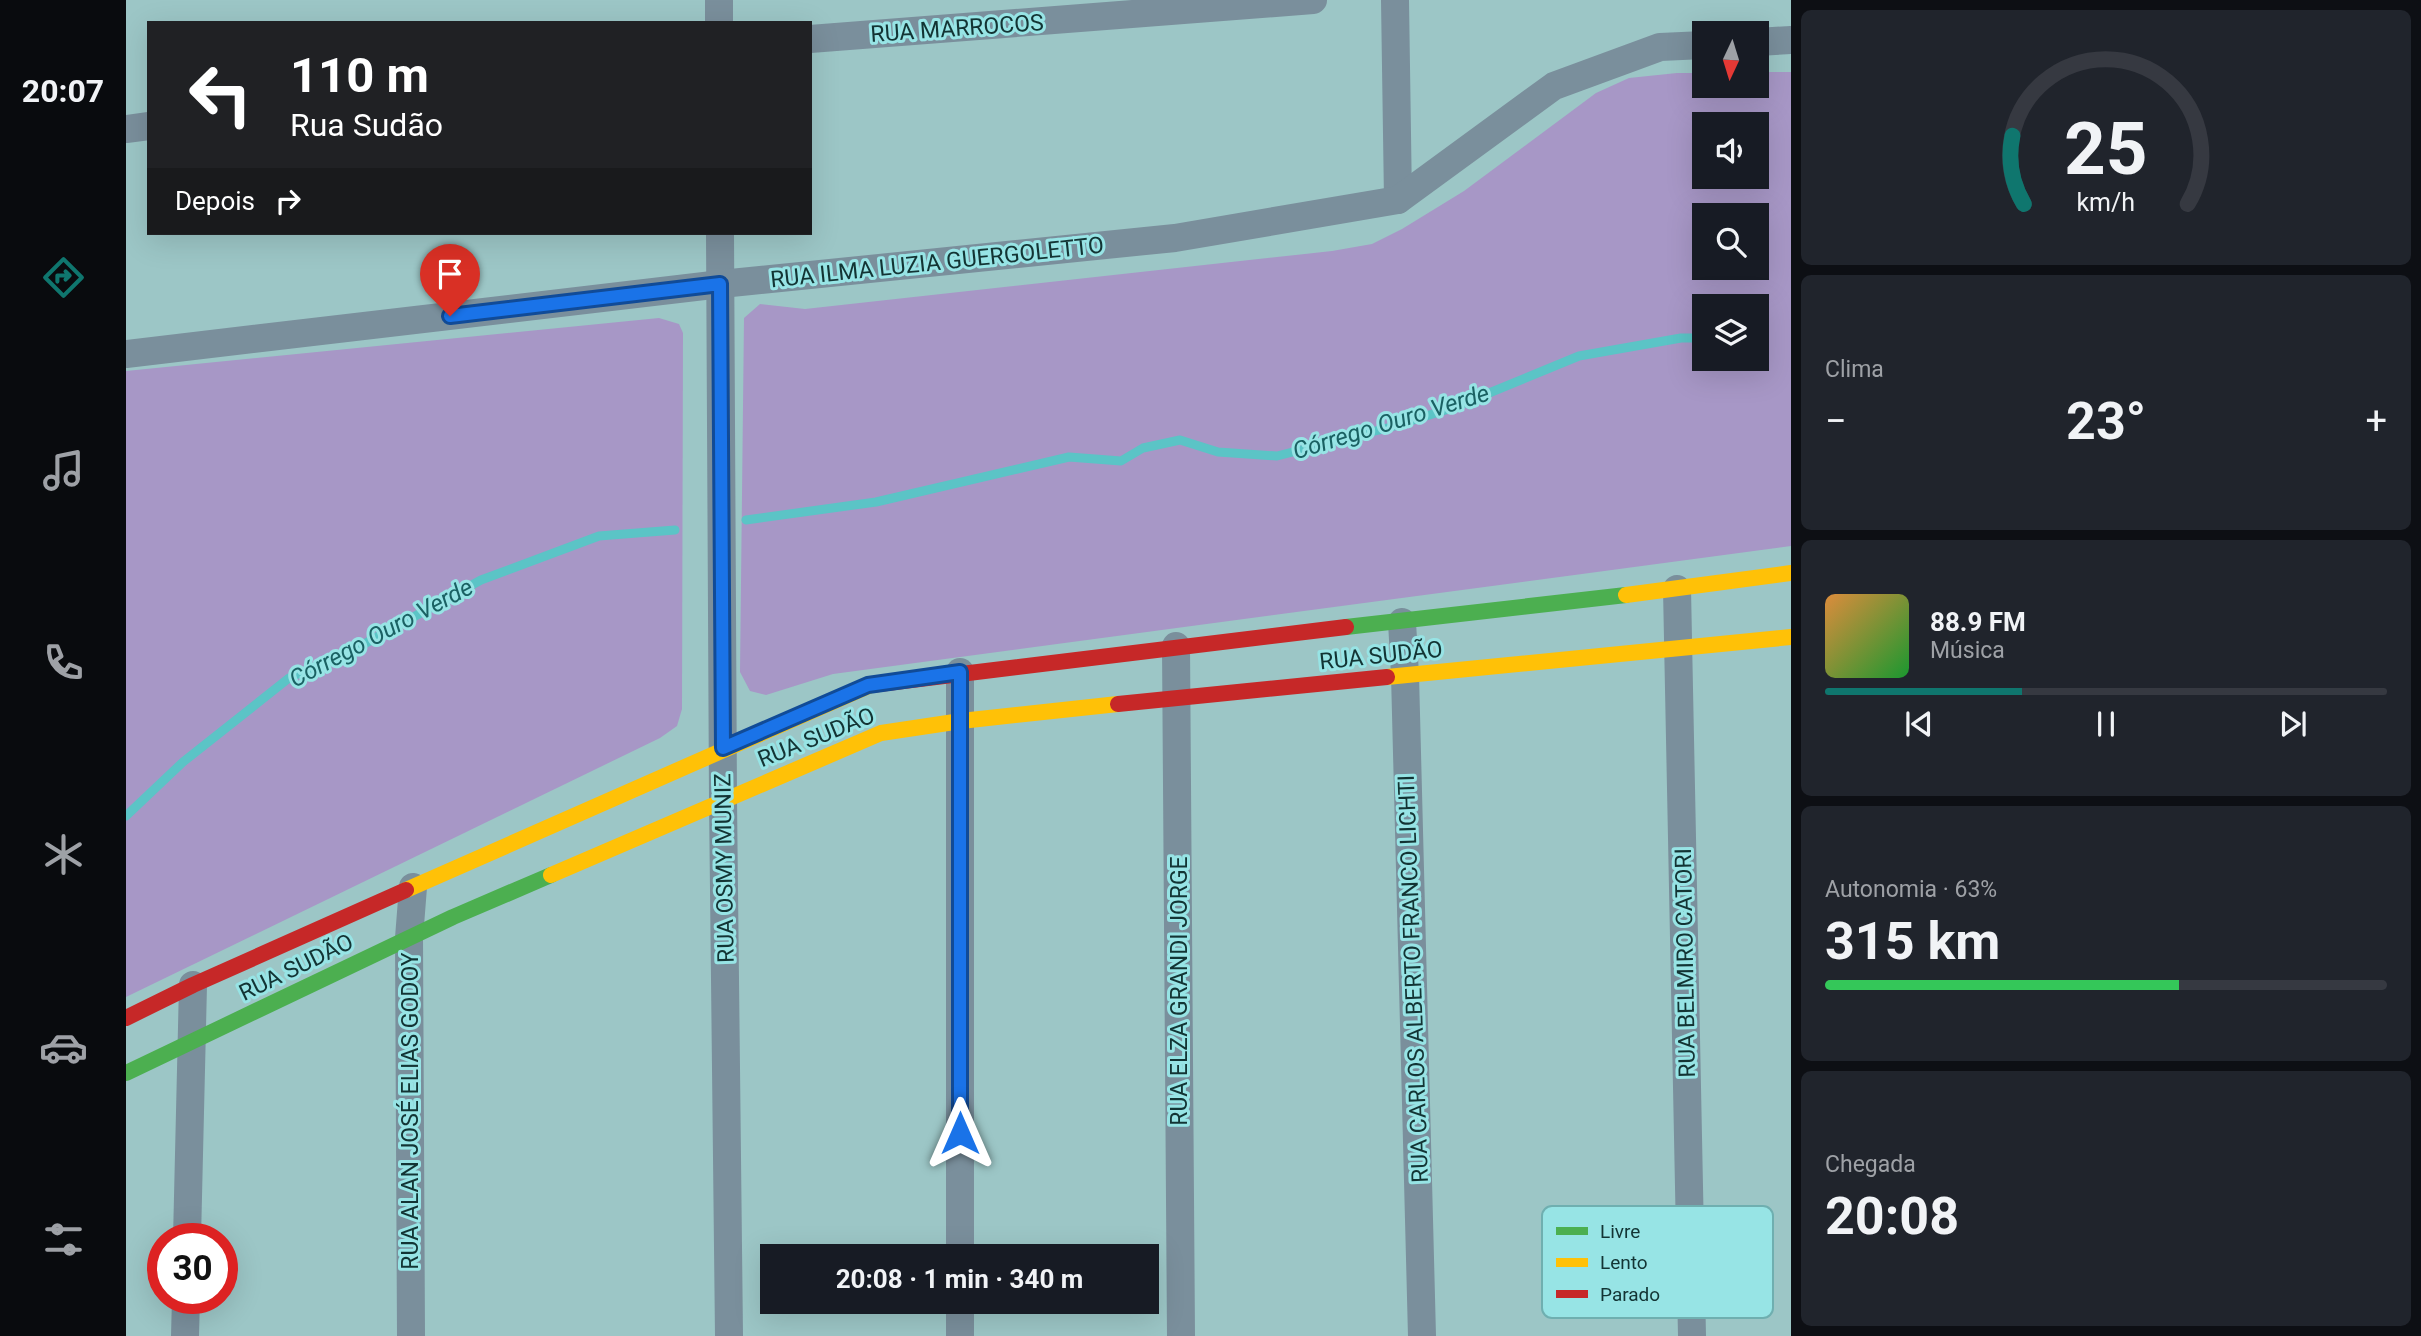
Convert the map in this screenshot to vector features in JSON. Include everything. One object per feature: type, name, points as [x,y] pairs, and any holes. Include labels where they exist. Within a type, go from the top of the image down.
[{"type":"street","points":[[719,0],[719,21]]},
{"type":"street","name":"RUA MARROCOS","points":[[812,39],[1313,0]]},
{"type":"street","points":[[1395,0],[1398,200]]},
{"type":"street","points":[[1769,41],[1791,40]]},
{"type":"street","name":"RUA ILMA LUZIA GUERGOLETTO","points":[[126,354],[720,284],[1175,238],[1398,200],[1554,86],[1660,47],[1692,46]]},
{"type":"street","points":[[126,130],[147,126]]},
{"type":"street","name":"RUA OSMY MUNIZ","points":[[720,235],[729,1336]]},
{"type":"street","name":"RUA SUDÃO","points":[[126,1018],[193,985],[868,685],[1176,646],[1677,589],[1791,573]]},
{"type":"street","name":"RUA BELMIRO CATORI","points":[[1677,589],[1690,1206]]},
{"type":"street","name":"RUA CARLOS ALBERTO FRANCO LICHTI","points":[[1402,622],[1422,1336]]},
{"type":"street","name":"RUA SUDÃO","points":[[126,1073],[453,916],[881,733],[961,721],[1178,697],[1791,637]]},
{"type":"street","name":"RUA ELZA GRANDI JORGE","points":[[1176,646],[1181,1336]]},
{"type":"street","points":[[960,672],[960,1244]]},
{"type":"street","name":"RUA ALAN JOSÉ ELIAS GODOY","points":[[411,1336],[409,938],[413,887]]},
{"type":"street","points":[[187,1223],[193,985]]},
{"type":"street","points":[[185,1336],[186,1314]]},
{"type":"street","points":[[960,1314],[960,1336]]},
{"type":"street","name":"RUA BELMIRO CATORI","points":[[1692,1318],[1692,1336]]},
{"type":"shaded area","points":[[1769,72],[1791,72],[1791,546],[833,674],[766,695],[750,691],[740,672],[744,318],[760,304],[805,309],[1332,251],[1372,244],[1464,191],[1596,93],[1629,78],[1692,73],[1692,98],[1769,98]]},
{"type":"shaded area","points":[[659,318],[679,324],[683,333],[682,709],[677,726],[660,738],[126,997],[126,371]]},
{"type":"waterway","name":"Córrego Ouro Verde","points":[[746,520],[876,502],[1069,457],[1121,461],[1143,448],[1180,440],[1218,452],[1277,456],[1391,427],[1455,407],[1579,356],[1692,338]]},
{"type":"waterway","name":"Córrego Ouro Verde","points":[[126,816],[183,762],[289,678],[355,649],[481,580],[599,536],[675,530]]},
{"type":"traffic: fast","points":[[1346,627],[1626,595]]},
{"type":"traffic: fast","points":[[126,1073],[453,917],[551,875]]},
{"type":"traffic: slow","points":[[1626,595],[1791,573]]},
{"type":"traffic: slow","points":[[1387,677],[1791,637]]},
{"type":"traffic: slow","points":[[406,890],[871,685]]},
{"type":"traffic: slow","points":[[551,875],[881,733],[961,721],[1118,704]]},
{"type":"traffic: jam","points":[[871,685],[1346,627]]},
{"type":"traffic: jam","points":[[1118,704],[1387,677]]},
{"type":"traffic: jam","points":[[126,1018],[193,985],[406,890]]},
{"type":"route","points":[[450,316],[720,284],[723,748],[868,685],[960,672],[960,1133]]}]
